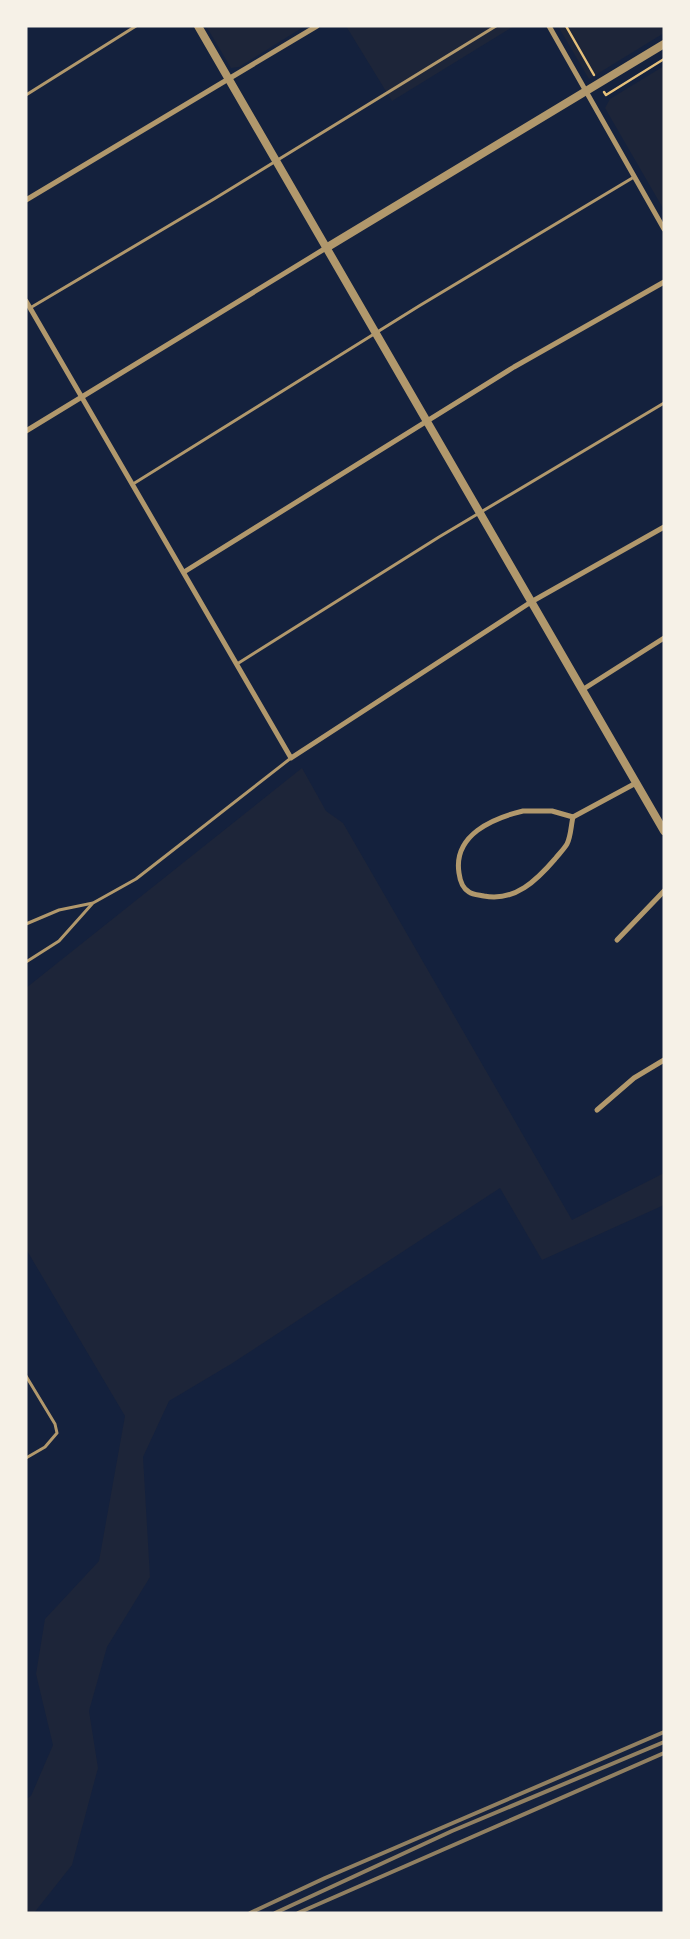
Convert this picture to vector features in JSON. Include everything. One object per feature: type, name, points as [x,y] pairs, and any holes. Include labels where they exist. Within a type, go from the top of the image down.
[{"type":"street","points":[[198,26],[664,831]]},
{"type":"street","points":[[26,200],[317,26]]},
{"type":"street","points":[[549,26],[664,229]]},
{"type":"street","points":[[26,431],[664,44]]},
{"type":"street","points":[[184,572],[514,367],[664,282]]},
{"type":"street","points":[[26,301],[291,758],[531,602],[664,527]]},
{"type":"street","points":[[582,690],[664,638]]},
{"type":"street","points":[[573,817],[567,844],[546,870],[527,887],[511,895],[490,897],[469,892],[460,884],[458,869],[460,854],[473,833],[486,824],[504,816],[523,812],[552,812],[573,817],[636,783]]},
{"type":"street","points":[[617,940],[664,891]]},
{"type":"street","points":[[597,1110],[634,1078],[664,1060]]},
{"type":"lane","points":[[26,95],[136,26]]},
{"type":"lane","points":[[30,308],[276,161],[496,26]]},
{"type":"lane","points":[[133,484],[375,333],[634,177]]},
{"type":"lane","points":[[237,664],[479,514],[664,403]]},
{"type":"lane","points":[[26,924],[58,910],[92,903],[136,879],[291,758]]},
{"type":"lane","points":[[26,962],[59,941],[92,903]]},
{"type":"lane","points":[[26,1376],[55,1424],[57,1433],[45,1446],[26,1458]]},
{"type":"path","points":[[566,26],[595,77]]},
{"type":"path","points":[[603,91],[606,95],[664,59]]},
{"type":"shaded area","points":[[206,26],[305,26],[239,67],[231,68]]},
{"type":"shaded area","points":[[346,26],[514,26],[392,101]]},
{"type":"shaded area","points":[[558,26],[664,26],[664,33],[589,79]]},
{"type":"shaded area","points":[[664,66],[664,210],[605,108],[610,99]]},
{"type":"shaded area","points":[[302,768],[326,811],[343,823],[572,1220],[664,1173],[664,1205],[542,1260],[500,1188],[231,1364],[169,1401],[143,1457],[150,1577],[107,1647],[89,1711],[98,1768],[72,1865],[34,1913],[26,1913],[26,1799],[31,1796],[53,1745],[36,1674],[45,1619],[99,1561],[125,1416],[26,1249],[26,988]]},
{"type":"railway","points":[[250,1913],[325,1878],[664,1732]]},
{"type":"railway","points":[[275,1913],[452,1831],[664,1742]]},
{"type":"railway","points":[[298,1913],[664,1753]]}]
